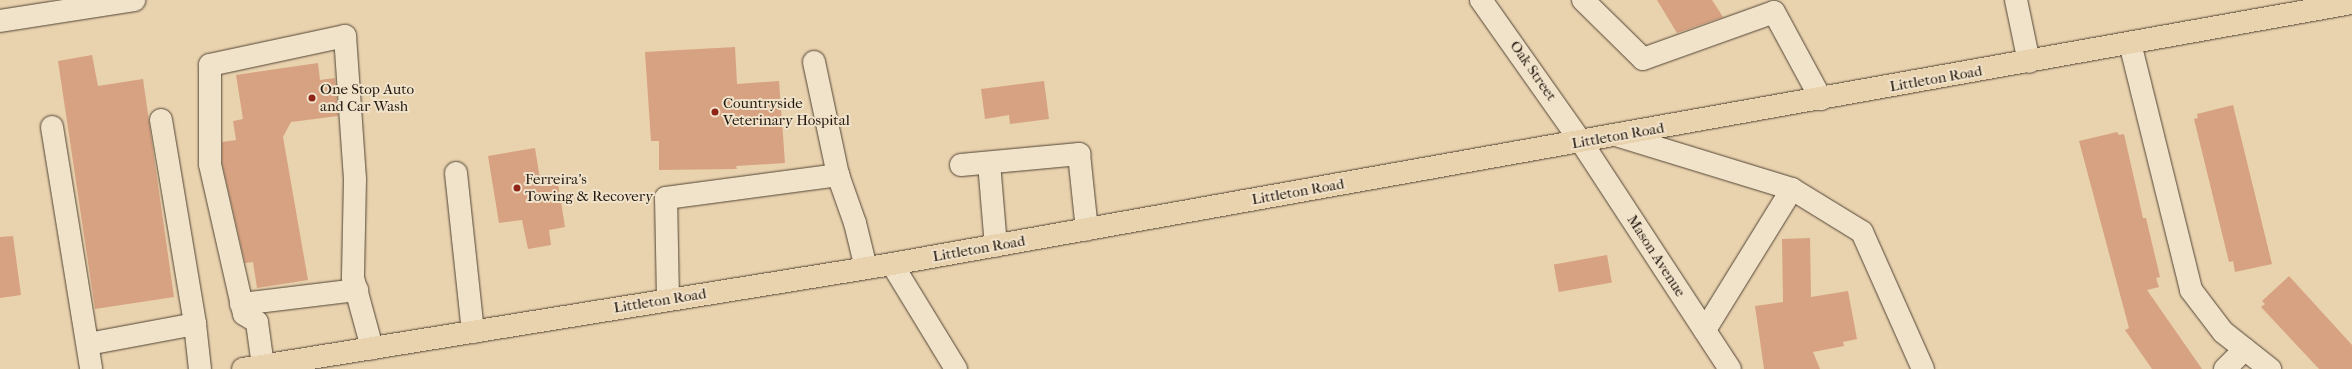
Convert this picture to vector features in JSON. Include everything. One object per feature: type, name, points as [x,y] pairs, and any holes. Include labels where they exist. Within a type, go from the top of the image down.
[{"type":"main road","name":"Littleton Road","points":[[253,367],[996,246],[1582,143],[2352,3]]},
{"type":"street","points":[[0,21],[134,0]]},
{"type":"street","name":"Oak Street","points":[[1482,0],[1582,143]]},
{"type":"street","points":[[1583,0],[1643,59],[1770,6],[1820,100]]},
{"type":"street","points":[[2016,0],[2029,62]]},
{"type":"street","points":[[253,367],[258,322],[244,314],[210,164],[210,65],[345,36],[355,179],[353,278],[372,348]]},
{"type":"street","points":[[2130,43],[2191,290],[2223,332],[2270,369]]},
{"type":"street","points":[[814,62],[838,175],[855,223],[866,268]]},
{"type":"street","points":[[161,120],[195,324],[200,369]]},
{"type":"street","points":[[52,127],[92,369]]},
{"type":"street","points":[[1619,136],[1792,189],[1862,232],[1923,369]]},
{"type":"street","name":"Mason Avenue","points":[[1582,143],[1730,369]]},
{"type":"street","points":[[961,165],[1079,154],[1087,230]]},
{"type":"street","points":[[989,163],[996,246]]},
{"type":"street","points":[[456,173],[473,332]]},
{"type":"street","points":[[668,300],[666,198],[838,175]]},
{"type":"street","points":[[1705,330],[1792,189]]},
{"type":"street","points":[[892,264],[956,369]]},
{"type":"street","points":[[242,304],[357,290]]},
{"type":"street","points":[[88,344],[195,324]]},
{"type":"street","points":[[2225,369],[2245,349]]},
{"type":"building","points":[[1657,0],[1712,0],[1723,17],[1677,33]]},
{"type":"building","name":"Countryside Veterinary Hospital","points":[[735,47],[737,84],[779,81],[785,163],[736,166],[737,169],[659,170],[659,141],[651,141],[645,52]]},
{"type":"building","points":[[92,55],[98,86],[143,79],[174,297],[95,309],[58,61]]},
{"type":"building","points":[[318,63],[320,80],[335,78],[338,116],[291,122],[283,137],[308,280],[257,288],[253,262],[245,263],[222,163],[222,142],[236,140],[233,121],[243,119],[236,75]]},
{"type":"building","points":[[1044,81],[1049,119],[1010,124],[1009,115],[985,119],[981,89]]},
{"type":"building","points":[[2233,105],[2272,264],[2235,272],[2233,261],[2229,262],[2194,119],[2198,118],[2197,114]]},
{"type":"building","points":[[2117,132],[2119,135],[2124,134],[2143,218],[2146,218],[2160,277],[2156,278],[2159,287],[2147,290],[2202,369],[2152,369],[2125,330],[2129,328],[2079,141]]},
{"type":"building","name":"Ferreira's Towing & Recovery","points":[[535,148],[540,179],[557,177],[565,227],[549,230],[551,245],[528,249],[522,220],[499,223],[488,156]]},
{"type":"building","points":[[13,236],[21,295],[0,298],[0,237]]},
{"type":"building","points":[[1810,238],[1811,297],[1848,291],[1857,339],[1843,342],[1844,346],[1813,352],[1820,369],[1764,369],[1755,306],[1783,302],[1782,239]]},
{"type":"building","points":[[1607,255],[1612,283],[1559,292],[1554,264]]},
{"type":"building","points":[[2289,276],[2352,345],[2352,369],[2319,369],[2261,307],[2265,304],[2262,301]]},
{"type":"place","name":"One Stop Auto and Car Wash","points":[[312,98]]},
{"type":"place","name":"Countryside Veterinary Hospital","points":[[715,112]]},
{"type":"place","name":"Ferreira's Towing & Recovery","points":[[517,188]]}]
